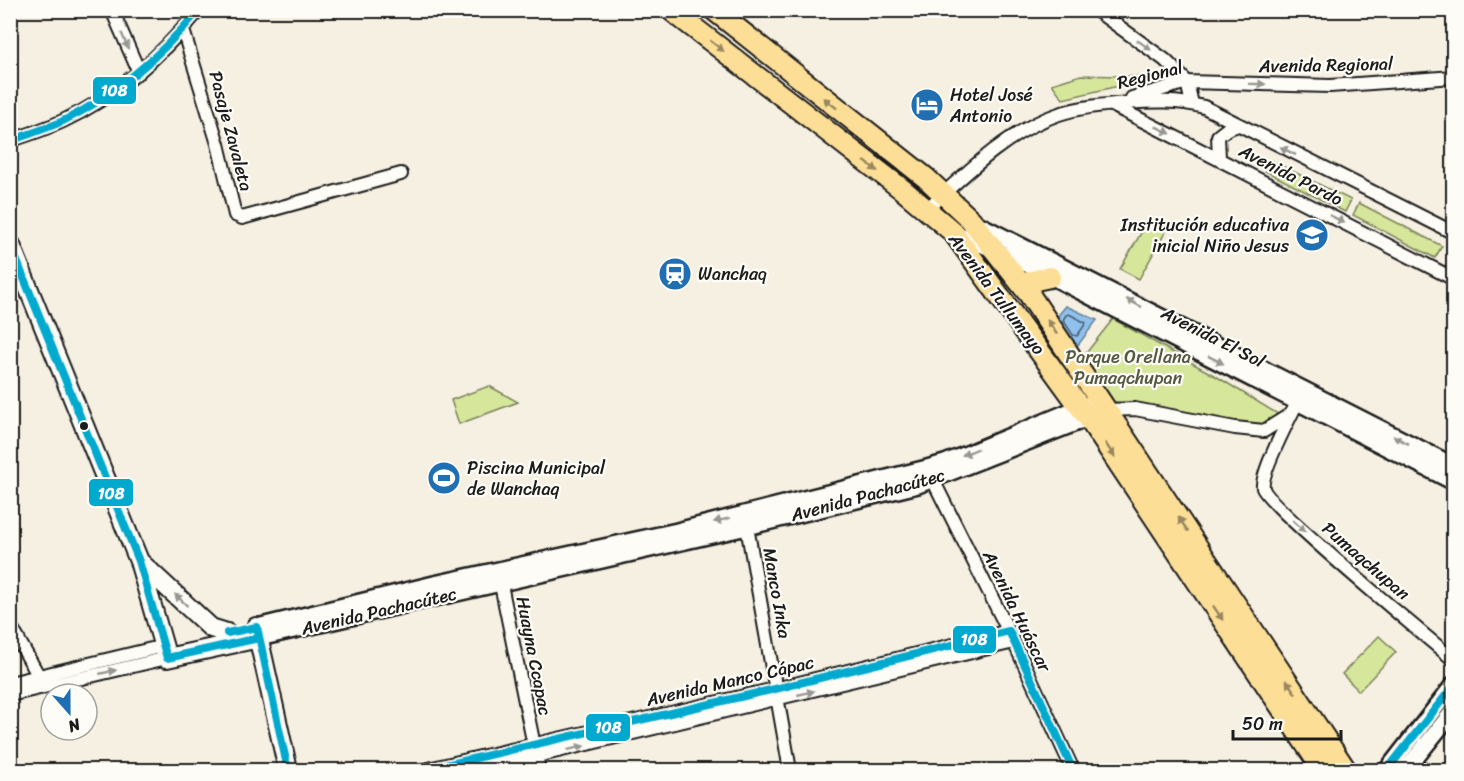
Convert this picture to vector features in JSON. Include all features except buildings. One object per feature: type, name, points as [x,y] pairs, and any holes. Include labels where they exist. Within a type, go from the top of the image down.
[{"type":"main road","name":"Avenida Tullumayo","points":[[671,10],[953,232],[1084,413],[1323,771]]},
{"type":"main road","name":"Avenida Tullumayo","points":[[714,10],[926,178],[971,220],[1029,294],[1346,771]]},
{"type":"main road","points":[[10,243],[139,561],[166,652]]},
{"type":"main road","points":[[1029,294],[1031,281],[1050,277]]},
{"type":"main road","points":[[139,561],[211,628],[228,633]]},
{"type":"main road","points":[[258,632],[288,771]]},
{"type":"main road","name":"Avenida Pachacútec","points":[[166,652],[228,633],[258,632]]},
{"type":"main road","name":"Avenida Pachacútec","points":[[166,652],[258,632]]},
{"type":"street","points":[[112,10],[139,72]]},
{"type":"street","points":[[10,141],[54,126],[115,92],[150,64],[199,10]]},
{"type":"street","points":[[1096,10],[1193,82],[1192,104]]},
{"type":"street","name":"Pasaje Zavaleta","points":[[183,30],[218,144],[235,215],[242,218],[401,174]]},
{"type":"street","name":"Avenida Regional","points":[[1193,82],[1330,86],[1454,77]]},
{"type":"street","name":"Regional","points":[[1111,104],[1193,82]]},
{"type":"street","name":"Avenida Pardo","points":[[926,210],[960,179],[1030,127],[1060,114],[1111,104],[1147,102],[1192,104],[1204,107],[1454,233]]},
{"type":"street","name":"Avenida Pardo","points":[[1111,104],[1454,279]]},
{"type":"street","points":[[1219,158],[1218,135],[1238,125]]},
{"type":"street","name":"Avenida El Sol","points":[[971,220],[1298,402],[1454,466]]},
{"type":"street","name":"Avenida El Sol","points":[[953,232],[1050,277],[1454,482]]},
{"type":"street","points":[[1084,413],[1135,409],[1235,428],[1264,431],[1298,402]]},
{"type":"street","points":[[1274,451],[1298,402]]},
{"type":"street","name":"Avenida Pachacútec","points":[[930,474],[945,463],[1024,429],[1084,413]]},
{"type":"street","name":"Avenida Pachacútec","points":[[258,632],[746,521],[930,474],[1084,413]]},
{"type":"street","points":[[1264,431],[1274,451]]},
{"type":"street","name":"Pumaqchupan","points":[[1274,451],[1263,482],[1263,490],[1268,496],[1294,522],[1454,660]]},
{"type":"street","name":"Avenida Huáscar","points":[[930,474],[1011,637],[1073,771]]},
{"type":"street","name":"Manco Inka","points":[[746,521],[790,771]]},
{"type":"street","name":"Huayna Ccapac","points":[[500,577],[536,758]]},
{"type":"street","points":[[10,625],[42,682]]},
{"type":"street","name":"Avenida Manco Cápac","points":[[477,771],[536,758],[776,694],[1011,637]]},
{"type":"street","name":"Avenida Pachacútec","points":[[42,682],[166,652]]},
{"type":"street","name":"Avenida Pachacútec","points":[[10,683],[39,682]]},
{"type":"street","name":"Avenida Pachacútec","points":[[10,695],[39,683]]},
{"type":"street","points":[[1388,771],[1454,684]]},
{"type":"street","points":[[1406,771],[1454,710]]},
{"type":"street","name":"Avenida Manco Cápac","points":[[424,771],[536,758]]},
{"type":"green space","points":[[1081,75],[1157,77],[1063,99],[1052,84]]},
{"type":"green space","points":[[1270,160],[1351,200],[1345,212],[1265,171]]},
{"type":"green space","points":[[1359,203],[1442,246],[1435,258],[1353,215]]},
{"type":"green space","points":[[1148,221],[1166,231],[1139,279],[1120,269]]},
{"type":"green space","name":"Parque Orellana Pumaqchupan","points":[[1113,319],[1219,378],[1281,416],[1267,426],[1194,416],[1190,413],[1159,412],[1106,400],[1079,362]]},
{"type":"green space","points":[[489,386],[518,402],[459,424],[451,400]]},
{"type":"green space","points":[[1379,636],[1396,652],[1359,691],[1342,674]]},
{"type":"water","points":[[1066,306],[1097,320],[1075,349],[1055,319]]},
{"type":"transit line","name":"108","points":[[10,141],[63,121],[102,99],[137,73],[199,10]]},
{"type":"transit line","name":"108","points":[[10,244],[139,561],[167,658],[259,638]]},
{"type":"transit line","name":"108","points":[[227,633],[257,627],[288,770]]},
{"type":"transit line","name":"108","points":[[424,770],[775,689],[1009,631],[1073,770]]},
{"type":"transit line","name":"108","points":[[1387,770],[1454,685]]},
{"type":"place","name":"Hotel José Antonio","points":[[927,105]]},
{"type":"place","name":"Institución educativa inicial Niño Jesus","points":[[1312,235]]},
{"type":"place","name":"Wanchaq","points":[[675,274]]},
{"type":"place","name":"Piscina Municipal de Wanchaq","points":[[444,478]]}]
